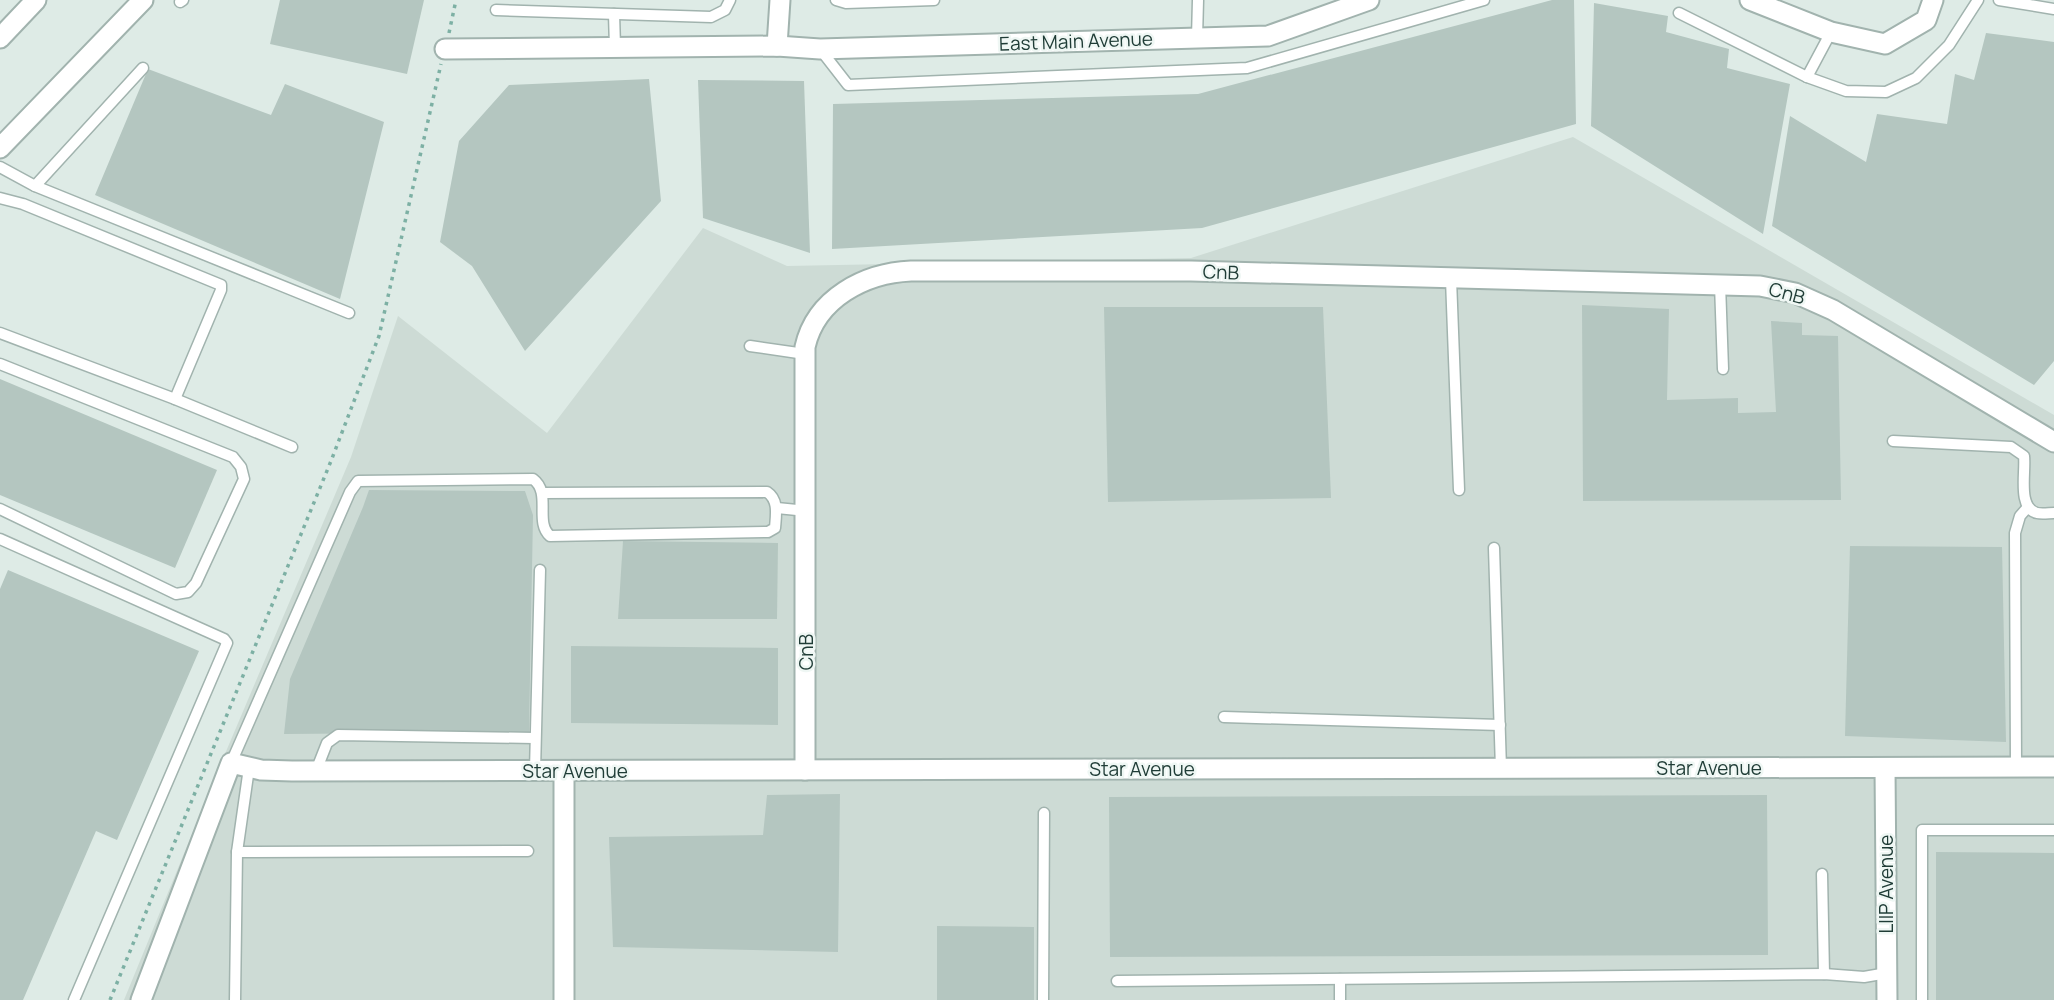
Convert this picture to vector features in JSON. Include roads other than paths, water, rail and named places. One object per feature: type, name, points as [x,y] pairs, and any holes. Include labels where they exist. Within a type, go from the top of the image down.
[{"type":"street","points":[[0,38],[36,0]]},
{"type":"street","points":[[0,148],[143,0]]},
{"type":"street","points":[[777,47],[780,0]]},
{"type":"street","name":"East Main Avenue","points":[[445,49],[820,49],[1268,36],[1369,0]]},
{"type":"street","points":[[1749,0],[1830,32],[1885,44],[1926,20],[1933,0]]},
{"type":"street","name":"CnB","points":[[805,770],[807,511],[804,354],[813,325],[832,301],[858,284],[900,272],[1191,271],[1720,284],[1779,289],[1814,300],[1864,327],[2054,442]]},
{"type":"street","points":[[141,1000],[240,766]]},
{"type":"street","name":"Star Avenue","points":[[240,766],[276,771],[2054,767]]},
{"type":"street","name":"LIIP Avenue","points":[[1885,768],[1887,1000]]},
{"type":"street","points":[[564,771],[564,1000]]},
{"type":"lane","points":[[496,10],[711,17],[725,10],[730,0]]},
{"type":"lane","points":[[836,0],[846,3],[934,0]]},
{"type":"lane","points":[[1197,38],[1198,0]]},
{"type":"lane","points":[[820,49],[848,85],[1247,68],[1484,0]]},
{"type":"lane","points":[[1679,13],[1807,77],[1846,91],[1886,92],[1916,78],[1949,45],[1978,0]]},
{"type":"lane","points":[[1999,0],[2054,9]]},
{"type":"lane","points":[[614,14],[615,47]]},
{"type":"lane","points":[[1807,77],[1830,32]]},
{"type":"lane","points":[[35,186],[143,68]]},
{"type":"lane","points":[[0,167],[35,186],[349,313]]},
{"type":"lane","points":[[0,198],[23,204],[221,285],[222,290],[176,400]]},
{"type":"lane","points":[[1451,279],[1459,490]]},
{"type":"lane","points":[[1720,284],[1723,369]]},
{"type":"lane","points":[[0,333],[292,447]]},
{"type":"lane","points":[[750,346],[804,354]]},
{"type":"lane","points":[[0,364],[233,457],[241,467],[244,479],[196,583],[188,592],[176,594],[0,509]]},
{"type":"lane","points":[[1893,441],[2011,447],[2024,456],[2024,499],[2028,507],[2035,513],[2054,513]]},
{"type":"lane","points":[[234,1000],[240,766],[353,485],[358,481],[533,479],[539,484],[542,493],[544,528],[550,536],[768,532],[775,528],[777,508],[772,496],[767,492],[542,493]]},
{"type":"lane","points":[[2016,767],[2015,533],[2020,516],[2028,507]]},
{"type":"lane","points":[[777,508],[807,511]]},
{"type":"lane","points":[[0,539],[224,639],[227,643],[74,1000]]},
{"type":"lane","points":[[1494,548],[1501,769]]},
{"type":"lane","points":[[535,771],[540,570]]},
{"type":"lane","points":[[1224,717],[1500,725]]},
{"type":"lane","points":[[316,771],[327,743],[338,734],[534,738]]},
{"type":"lane","points":[[1043,1000],[1044,813]]},
{"type":"lane","points":[[1922,1000],[1922,830],[2054,830]]},
{"type":"lane","points":[[236,852],[528,851]]},
{"type":"lane","points":[[1822,874],[1824,974]]},
{"type":"lane","points":[[1117,981],[1824,974],[1864,976],[1886,973]]},
{"type":"lane","points":[[1340,979],[1340,1000]]}]
